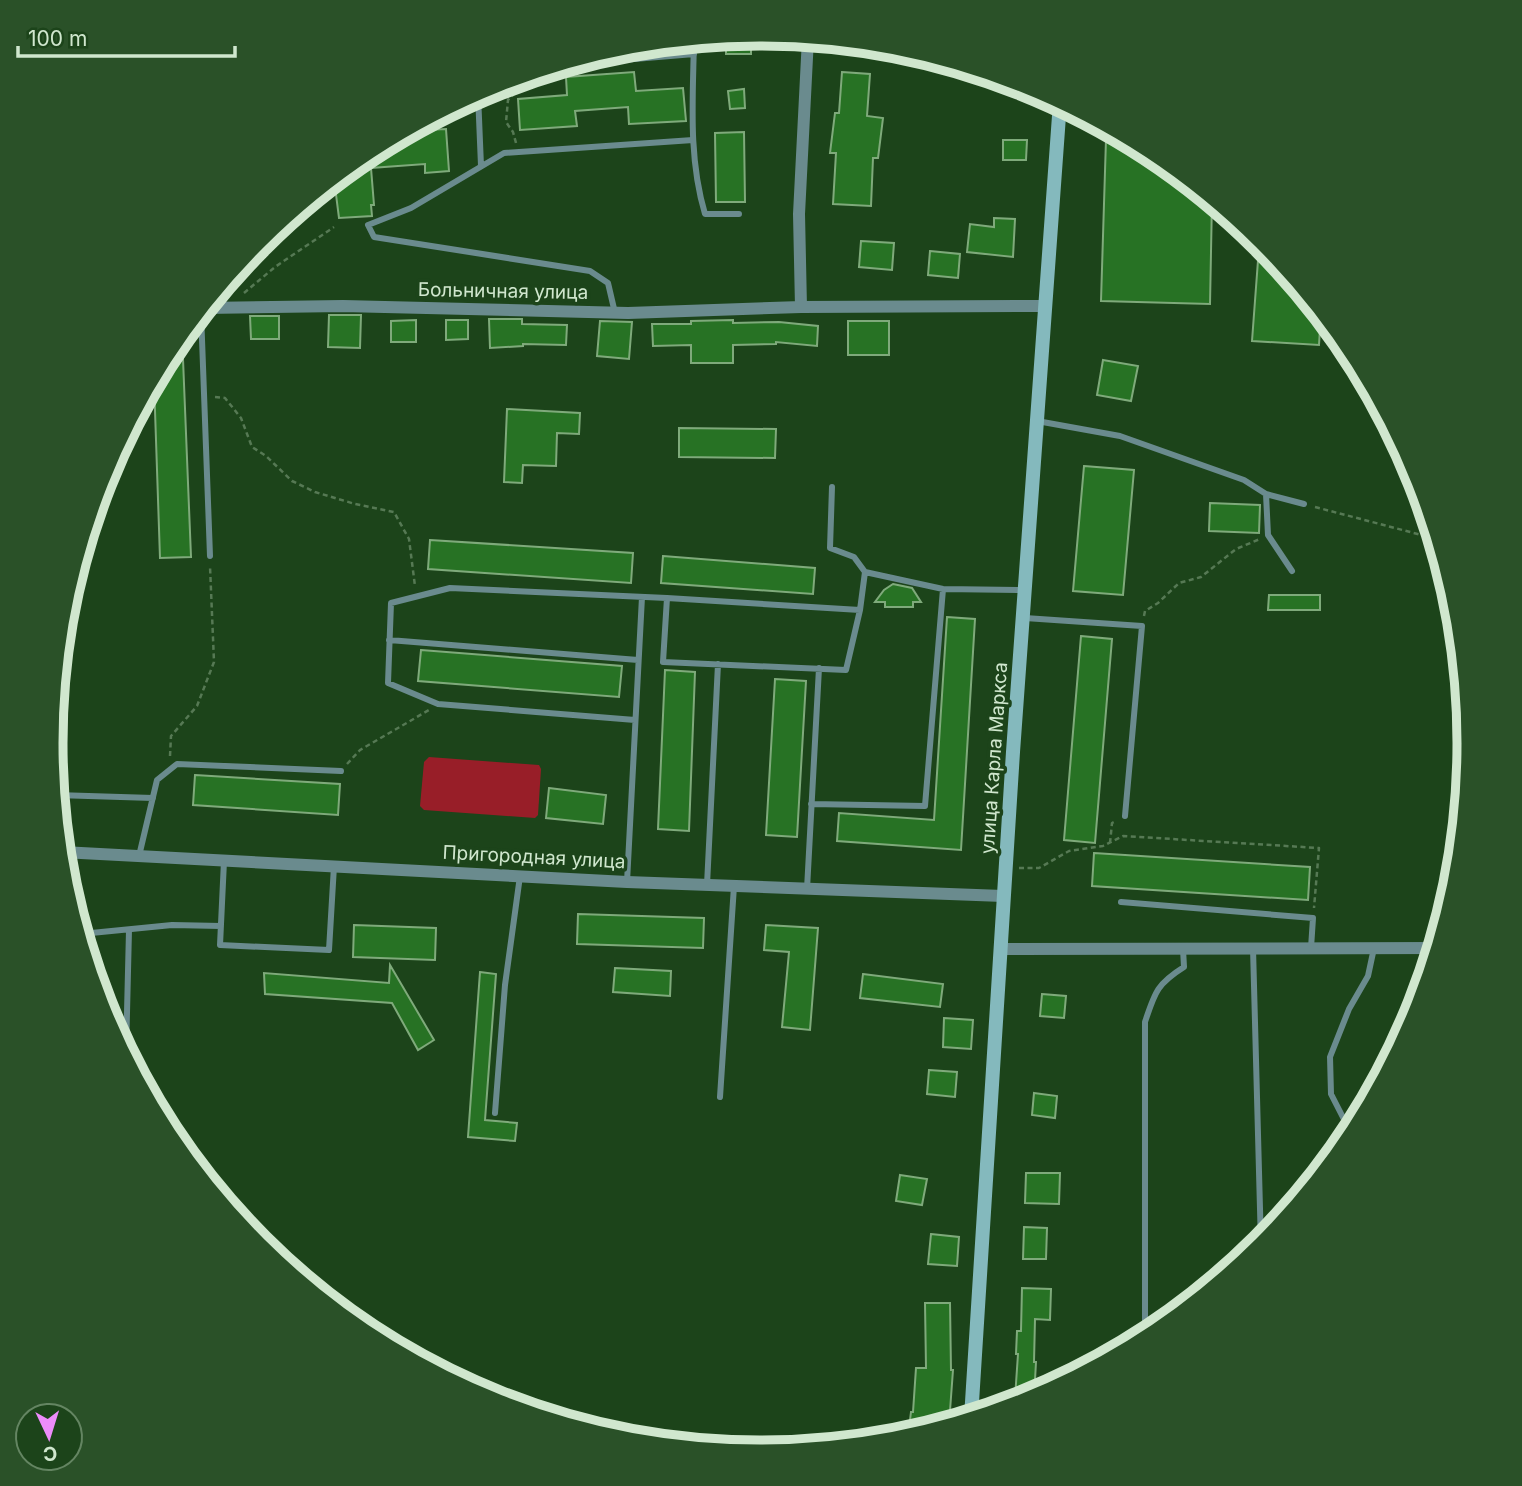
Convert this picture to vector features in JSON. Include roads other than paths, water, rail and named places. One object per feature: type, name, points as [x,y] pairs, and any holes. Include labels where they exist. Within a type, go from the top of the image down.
[{"type":"main road","name":"улица Карла Маркса","points":[[972,1407],[1003,896],[1059,113]]},
{"type":"street","points":[[801,307],[799,214],[808,47]]},
{"type":"street","name":"Больничная улица","points":[[215,309],[343,306],[615,313],[801,307],[1046,306]]},
{"type":"street","name":"Пригородная улица","points":[[72,853],[707,885],[1003,896]]},
{"type":"street","points":[[1000,949],[1427,948]]},
{"type":"lane","points":[[694,49],[693,140],[699,194],[705,214],[739,214]]},
{"type":"lane","points":[[620,60],[694,54]]},
{"type":"lane","points":[[479,106],[481,166]]},
{"type":"lane","points":[[615,313],[608,283],[590,271],[374,237],[368,225],[411,208],[504,153],[693,140]]},
{"type":"lane","points":[[202,326],[210,556]]},
{"type":"lane","points":[[1037,421],[1120,436],[1244,480],[1266,494],[1304,504]]},
{"type":"lane","points":[[831,486],[830,548],[854,557],[865,572],[943,589],[1025,590]]},
{"type":"lane","points":[[1266,494],[1268,535],[1292,571]]},
{"type":"lane","points":[[667,598],[663,662],[846,670],[860,610],[865,572]]},
{"type":"lane","points":[[635,720],[438,704],[388,683],[391,603],[450,588],[860,610]]},
{"type":"lane","points":[[811,804],[925,806],[943,589]]},
{"type":"lane","points":[[627,881],[642,597]]},
{"type":"lane","points":[[1023,618],[1142,626],[1125,816]]},
{"type":"lane","points":[[389,640],[638,660]]},
{"type":"lane","points":[[707,885],[718,664]]},
{"type":"lane","points":[[807,889],[818,668]]},
{"type":"lane","points":[[139,856],[157,780],[177,764],[341,771]]},
{"type":"lane","points":[[66,795],[153,798]]},
{"type":"lane","points":[[224,860],[220,945],[329,950],[334,866]]},
{"type":"lane","points":[[495,1114],[505,985],[520,876]]},
{"type":"lane","points":[[720,1097],[734,886]]},
{"type":"lane","points":[[1121,902],[1313,918],[1311,948]]},
{"type":"lane","points":[[90,933],[172,925],[221,926]]},
{"type":"lane","points":[[127,1032],[129,930]]},
{"type":"lane","points":[[1254,948],[1261,1229]]},
{"type":"lane","points":[[1346,1123],[1331,1094],[1331,1057],[1349,1009],[1368,976],[1374,948]]},
{"type":"lane","points":[[1145,1325],[1145,1022],[1155,994],[1168,977],[1184,967],[1183,949]]}]
